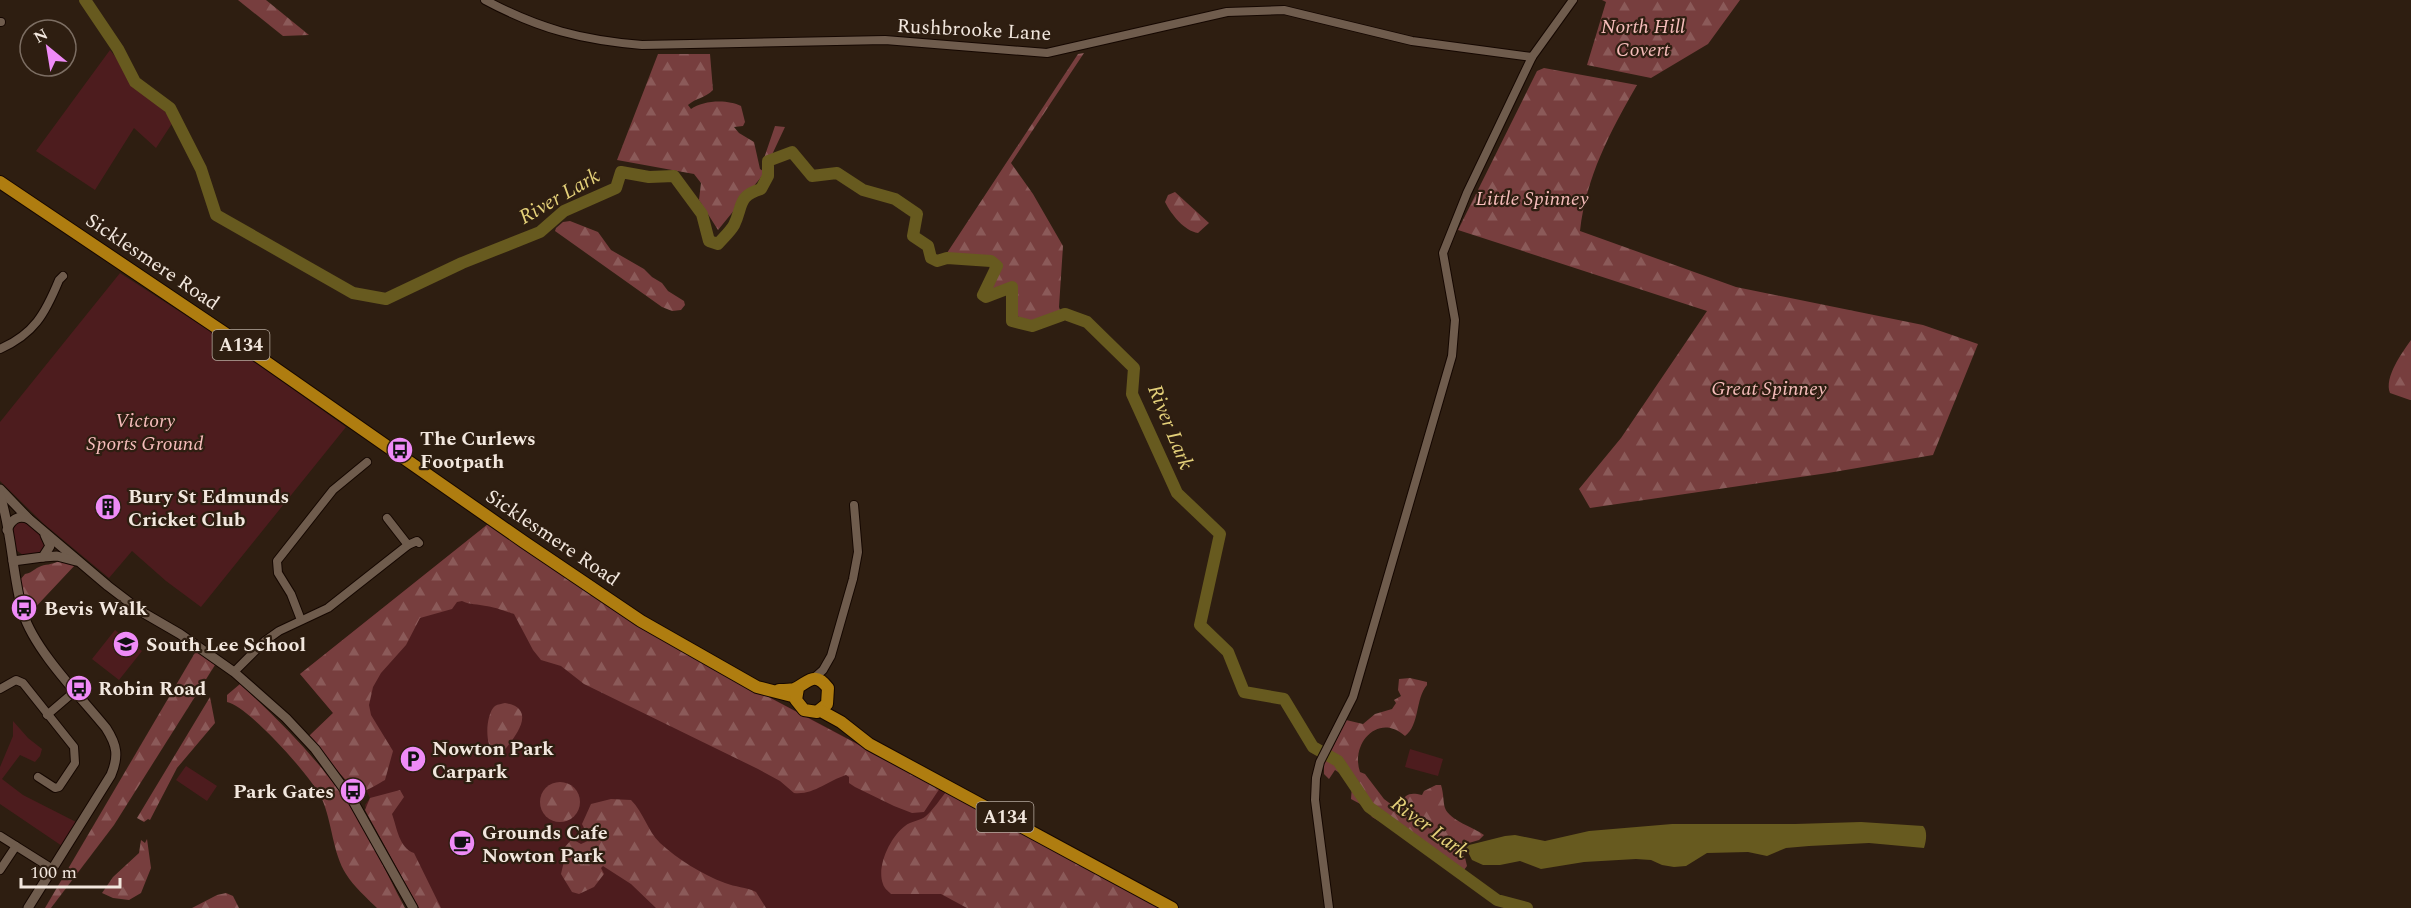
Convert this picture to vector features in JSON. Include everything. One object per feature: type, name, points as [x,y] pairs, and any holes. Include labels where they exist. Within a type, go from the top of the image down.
[{"type":"highway","name":"Sicklesmere Road","points":[[0,182],[229,336],[641,621],[757,687],[797,692],[798,704],[804,710],[812,713],[824,707],[869,744],[1172,908]]},
{"type":"highway","points":[[797,692],[805,681],[820,677],[829,693],[824,707]]},
{"type":"street","name":"Rushbrooke Lane","points":[[485,0],[520,19],[574,37],[642,45],[885,40],[1047,53],[1227,12],[1284,10],[1412,41],[1532,57]]},
{"type":"street","points":[[1329,908],[1315,800],[1316,778],[1320,762],[1356,687],[1452,356],[1455,320],[1443,253],[1467,193],[1532,57],[1573,0]]},
{"type":"street","points":[[0,349],[20,340],[30,332],[42,317],[58,280],[63,276]]},
{"type":"street","points":[[301,620],[291,594],[278,573],[277,561],[333,490],[364,463]]},
{"type":"street","points":[[0,489],[29,519],[81,564],[142,612],[189,640],[234,672],[272,705],[330,767],[353,801],[413,908]]},
{"type":"street","points":[[0,495],[3,531],[13,561],[23,613],[29,628],[45,653],[114,740],[117,750],[116,764],[111,775],[28,908]]},
{"type":"street","points":[[820,677],[831,656],[854,579],[858,552],[854,505]]},
{"type":"street","points":[[3,531],[16,518],[29,519]]},
{"type":"street","points":[[386,518],[408,545]]},
{"type":"street","points":[[42,531],[49,539],[51,546],[43,557]]},
{"type":"street","points":[[234,672],[265,641],[301,620],[328,608],[408,545],[417,541],[418,543]]},
{"type":"street","points":[[13,561],[66,557],[81,564]]},
{"type":"street","points":[[0,689],[16,680],[23,683],[74,747],[75,763],[59,787],[55,788],[38,777]]},
{"type":"street","points":[[47,714],[75,691]]},
{"type":"street","points":[[0,836],[51,868]]},
{"type":"street","points":[[0,870],[16,846]]},
{"type":"green space","points":[[238,0],[266,0],[309,35],[283,36]]},
{"type":"green space","name":"North Hill Covert","points":[[1602,0],[1740,0],[1708,44],[1651,78],[1587,65],[1606,2]]},
{"type":"green space","points":[[110,50],[173,122],[156,148],[134,128],[95,190],[36,151]]},
{"type":"green space","points":[[1084,53],[1011,163],[1033,194],[1063,246],[1059,307],[1061,315],[1047,321],[1022,324],[1018,317],[1016,291],[1008,287],[995,293],[987,291],[999,269],[1000,264],[996,259],[966,256],[952,261],[943,259],[1078,54]]},
{"type":"green space","points":[[658,54],[710,54],[713,90],[688,105],[691,109],[709,102],[741,106],[745,122],[743,126],[734,127],[754,142],[760,169],[763,171],[766,166],[762,164],[775,126],[785,127],[762,176],[718,230],[699,200],[701,183],[694,174],[617,160]]},
{"type":"green space","name":"Great Spinney","points":[[1544,68],[1637,85],[1601,155],[1588,192],[1580,231],[1736,287],[1923,325],[1978,344],[1933,455],[1590,508],[1579,489],[1621,438],[1707,311],[1458,230],[1537,71]]},
{"type":"green space","points":[[1175,192],[1209,223],[1198,233],[1188,229],[1174,217],[1165,202],[1168,195]]},
{"type":"green space","points":[[570,221],[598,232],[611,250],[644,269],[662,283],[668,291],[684,301],[685,305],[681,310],[672,311],[662,307],[555,231],[563,222]]},
{"type":"green space","name":"Victory Sports Ground","points":[[120,273],[230,344],[346,427],[201,607],[166,581],[132,551],[109,578],[44,524],[0,481],[0,422]]},
{"type":"green space","points":[[2411,340],[2410,400],[2390,393],[2389,380],[2395,365]]},
{"type":"green space","points":[[20,521],[32,527],[42,537],[46,545],[41,553],[23,555],[16,550],[13,530]]},
{"type":"green space","points":[[488,524],[748,686],[1170,908],[419,908],[367,813],[365,805],[370,798],[366,790],[352,785],[309,736],[333,713],[300,674]]},
{"type":"green space","points":[[488,524],[748,686],[940,788],[924,812],[912,813],[855,787],[849,783],[849,777],[846,775],[814,790],[794,793],[780,781],[758,769],[584,684],[561,666],[541,660],[533,650],[514,614],[462,601],[457,602],[452,609],[420,618],[406,645],[381,673],[373,687],[369,705],[371,715],[393,751],[385,780],[360,791],[341,775],[309,736],[333,713],[300,674]]},
{"type":"green space","points":[[59,561],[76,564],[30,613],[24,603],[20,580],[25,574],[39,567]]},
{"type":"green space","points":[[115,630],[142,651],[119,680],[92,659]]},
{"type":"green space","points":[[196,651],[215,665],[114,825],[51,908],[45,908]]},
{"type":"green space","points":[[1410,678],[1427,682],[1427,685],[1410,731],[1405,736],[1395,729],[1386,727],[1369,734],[1359,751],[1360,772],[1365,774],[1384,799],[1392,805],[1399,803],[1408,795],[1422,795],[1424,791],[1441,785],[1447,812],[1484,835],[1479,840],[1462,845],[1467,866],[1464,870],[1372,817],[1366,807],[1351,799],[1352,785],[1346,777],[1335,770],[1329,779],[1324,774],[1324,761],[1346,720],[1363,724],[1375,714],[1392,709],[1396,703],[1394,700],[1401,696],[1398,690],[1399,679]]},
{"type":"green space","points":[[240,684],[297,740],[336,786],[364,828],[405,908],[377,908],[349,879],[338,857],[325,808],[316,789],[263,728],[249,715],[227,702],[227,695]]},
{"type":"green space","points":[[210,697],[215,723],[177,768],[150,820],[144,822],[137,818]]},
{"type":"green space","points":[[505,703],[521,711],[521,725],[503,752],[494,752],[489,743],[488,722],[495,706]]},
{"type":"green space","points":[[13,721],[28,738],[42,749],[35,762],[20,755],[2,779],[23,795],[80,824],[65,848],[0,804],[0,767],[13,736]]},
{"type":"green space","points":[[1410,749],[1443,759],[1438,776],[1405,767]]},
{"type":"green space","points":[[186,766],[217,786],[207,801],[176,780]]},
{"type":"green space","points":[[560,782],[574,788],[580,802],[574,816],[560,822],[546,816],[540,802],[546,788]]},
{"type":"green space","points":[[400,790],[404,797],[392,814],[397,831],[405,847],[414,853],[441,908],[419,908],[365,810],[370,798]]},
{"type":"green space","points":[[947,791],[1170,908],[967,908],[941,894],[891,894],[884,887],[881,877],[883,860],[890,844],[905,826],[926,816]]},
{"type":"green space","points":[[611,799],[631,800],[652,833],[667,849],[707,875],[756,892],[766,908],[656,908],[631,884],[603,866],[601,868],[604,874],[594,887],[579,894],[572,892],[561,874],[565,857],[564,848],[572,839],[581,844],[590,840],[582,824],[591,804]]},
{"type":"green space","points":[[147,839],[151,868],[141,893],[129,900],[113,898],[102,893],[113,877],[139,853],[141,840],[145,843]]},
{"type":"green space","points":[[226,893],[233,896],[239,908],[192,908],[217,895]]},
{"type":"shaded area","points":[[1861,822],[1923,826],[1926,834],[1924,848],[1869,843],[1809,846],[1786,848],[1767,856],[1748,852],[1707,853],[1686,866],[1674,867],[1651,860],[1636,859],[1584,862],[1541,869],[1520,861],[1500,865],[1483,865],[1472,860],[1465,846],[1505,836],[1515,835],[1545,841],[1589,831],[1672,824]]},
{"type":"waterway","name":"River Lark","points":[[85,0],[118,49],[135,82],[170,108],[201,169],[216,215],[353,293],[386,299],[462,263],[540,232],[564,211],[616,188],[621,172],[649,177],[674,176],[702,214],[709,241],[718,244],[734,225],[744,199],[761,189],[768,176],[768,161],[792,152],[812,176],[837,173],[863,190],[895,199],[917,214],[913,236],[928,246],[931,258],[937,261],[947,258],[991,261],[997,266],[983,295],[986,297],[1012,287],[1012,321],[1032,326],[1065,314],[1087,322],[1134,368],[1132,394],[1177,493],[1220,534],[1200,625],[1228,652],[1244,692],[1284,699],[1313,747],[1338,761],[1369,807],[1497,900],[1527,908]]},
{"type":"place","name":"The Curlews Footpath","points":[[400,450]]},
{"type":"place","name":"Bury St Edmunds Cricket Club","points":[[108,507]]},
{"type":"place","name":"Bevis Walk","points":[[24,608]]},
{"type":"place","name":"South Lee School","points":[[126,644]]},
{"type":"place","name":"Robin Road","points":[[79,688]]},
{"type":"place","name":"Nowton Park Carpark","points":[[413,759]]},
{"type":"place","name":"Park Gates","points":[[353,791]]},
{"type":"place","name":"Grounds Cafe Nowton Park","points":[[462,843]]},
{"type":"park label","name":"Little Spinney","points":[[1532,198]]}]
